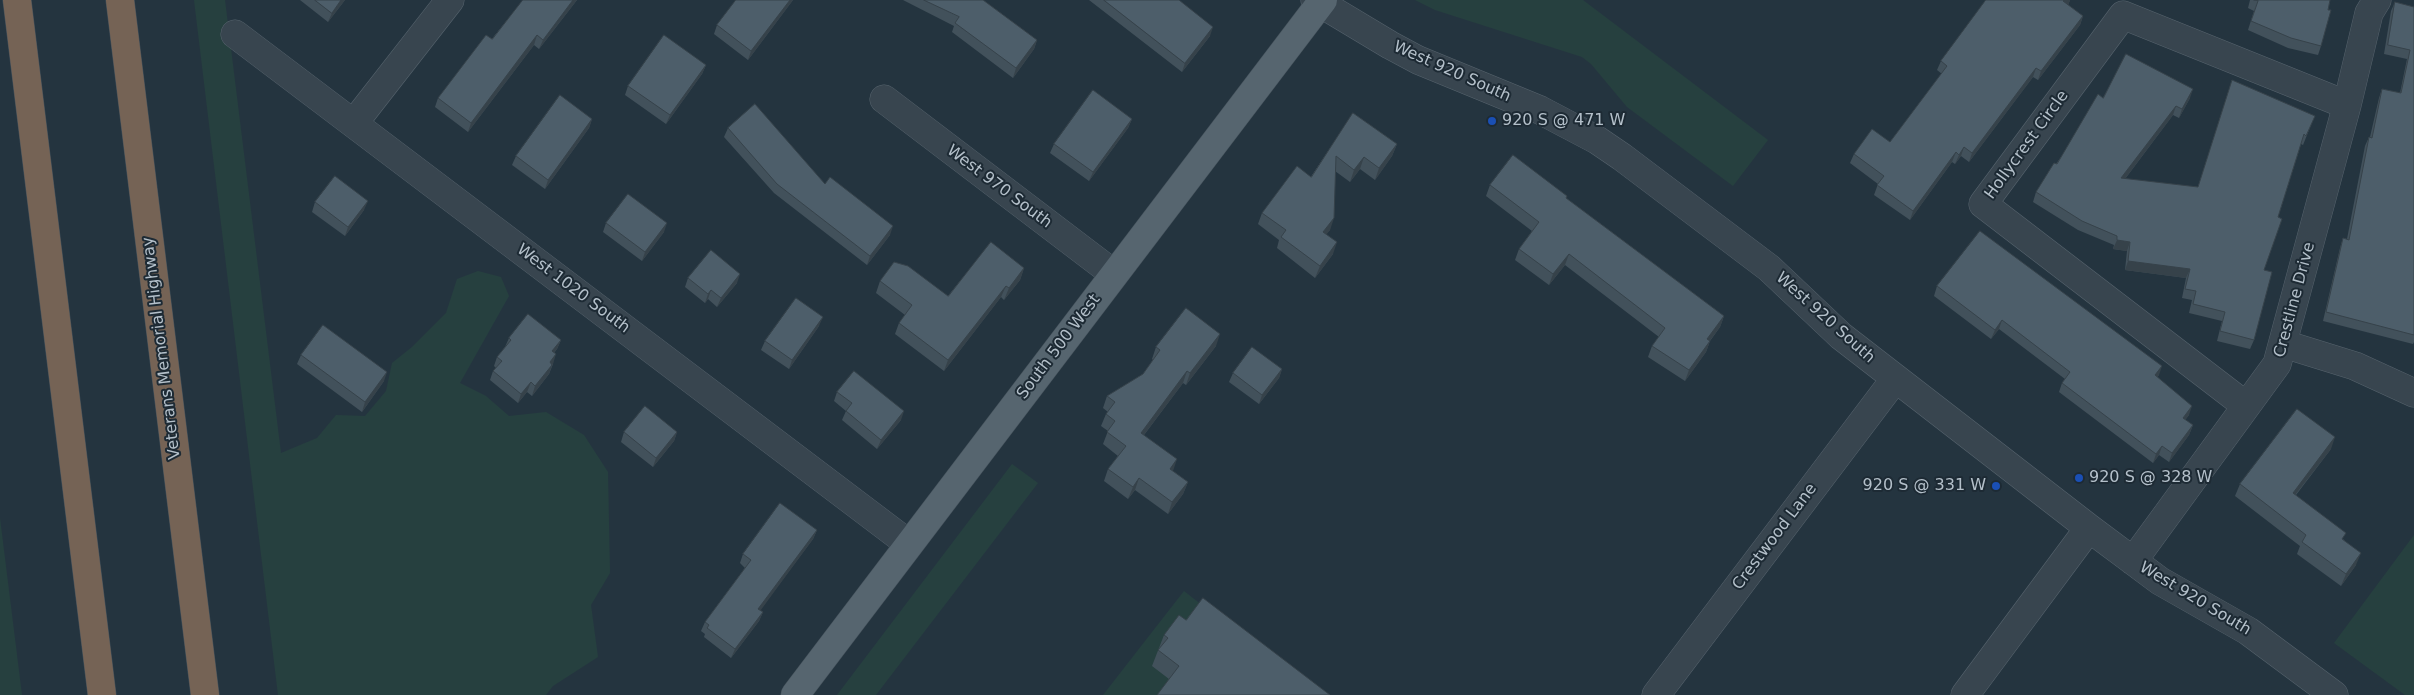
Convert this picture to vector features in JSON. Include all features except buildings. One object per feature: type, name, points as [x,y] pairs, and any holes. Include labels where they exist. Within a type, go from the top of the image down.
[{"type":"highway","points":[[18,0],[102,695]]},
{"type":"highway","name":"Veterans Memorial Highway","points":[[120,0],[205,695]]},
{"type":"main road","name":"South 500 West","points":[[795,695],[1320,1]]},
{"type":"street","points":[[354,123],[450,0]]},
{"type":"street","name":"Crestline Drive","points":[[2133,561],[2245,405],[2277,364],[2284,344],[2347,106],[2369,13],[2377,0]]},
{"type":"street","name":"West 920 South","points":[[1320,1],[1368,34],[1418,60],[1540,110],[1597,140],[1650,177],[1769,268],[1841,336],[2089,528],[2133,561],[2184,595],[2248,630],[2306,687],[2334,695]]},
{"type":"street","name":"Hollycrest Circle","points":[[2245,405],[1983,204],[2123,15],[2347,106]]},
{"type":"street","name":"West 1020 South","points":[[236,34],[909,544]]},
{"type":"street","name":"West 970 South","points":[[884,99],[1114,274]]},
{"type":"street","points":[[2284,344],[2355,366],[2414,393]]},
{"type":"street","name":"Crestwood Lane","points":[[1656,695],[1895,379]]},
{"type":"street","points":[[1965,695],[2089,528]]},
{"type":"green space","points":[[194,0],[225,0],[281,453],[317,438],[336,415],[365,416],[386,391],[392,363],[412,347],[446,313],[457,279],[478,271],[501,277],[509,296],[460,383],[486,396],[509,416],[546,412],[584,435],[608,472],[610,573],[591,605],[598,657],[553,686],[546,695],[278,695]]},
{"type":"green space","points":[[1415,0],[1583,0],[1768,140],[1733,186],[1627,107],[1591,64],[1582,57],[1435,10]]},
{"type":"green space","points":[[1012,464],[1038,483],[876,695],[837,695]]},
{"type":"green space","points":[[0,518],[22,695],[0,695]]},
{"type":"green space","points":[[2414,535],[2414,695],[2405,695],[2334,643]]},
{"type":"green space","points":[[1184,591],[1317,695],[1103,695]]},
{"type":"place","name":"920 S @ 471 W","points":[[1492,121]]},
{"type":"place","name":"920 S @ 328 W","points":[[2079,478]]},
{"type":"place","name":"920 S @ 331 W","points":[[1996,486]]}]
